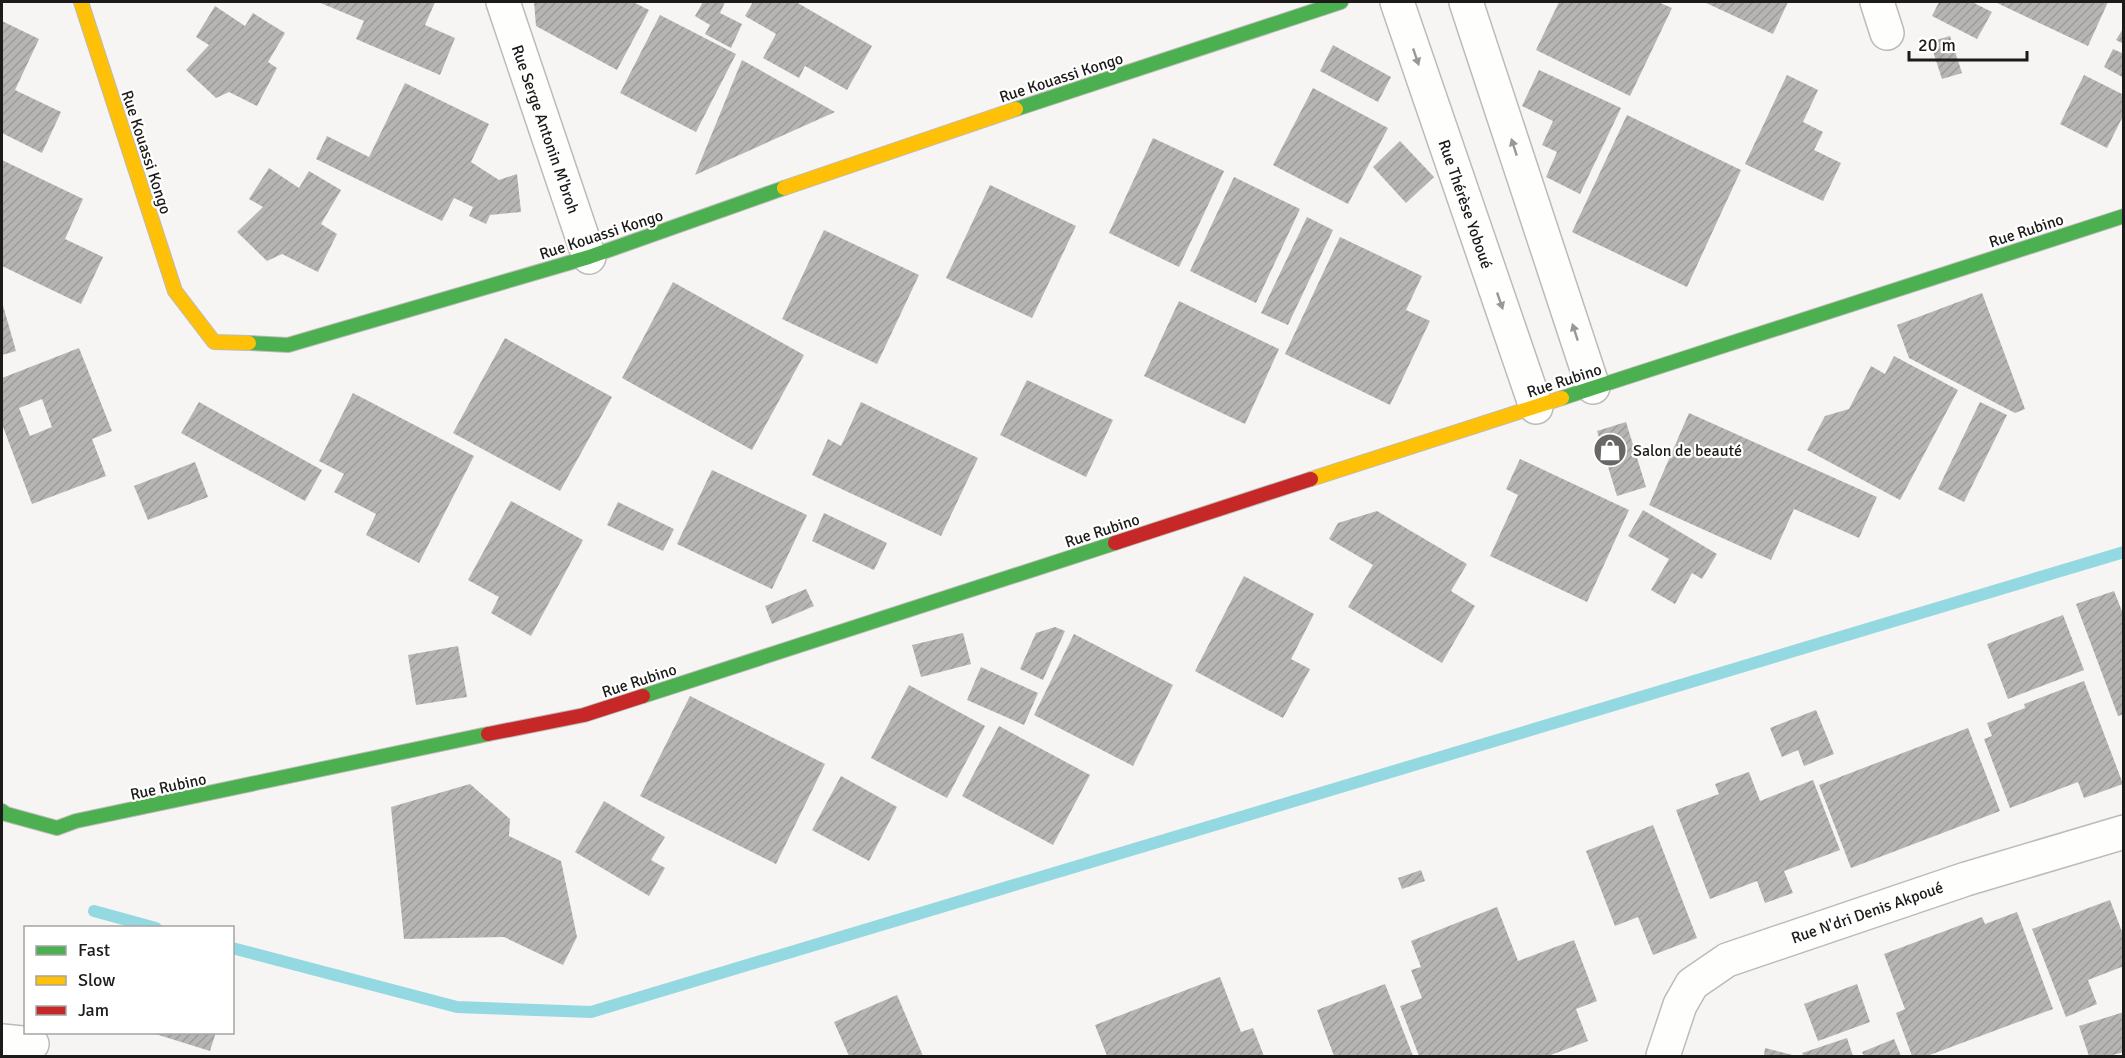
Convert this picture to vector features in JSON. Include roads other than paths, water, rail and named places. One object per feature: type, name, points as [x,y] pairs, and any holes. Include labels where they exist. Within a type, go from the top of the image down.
[{"type":"street","name":"Rue Kouassi Kongo","points":[[81,2],[175,291],[214,342],[288,345],[589,257],[856,162],[1341,2]]},
{"type":"street","name":"Rue Serge Antonin M'broh","points":[[503,2],[589,257]]},
{"type":"street","name":"Rue Thérèse Yoboué","points":[[1397,2],[1536,407]]},
{"type":"street","points":[[1466,2],[1593,387]]},
{"type":"street","points":[[1877,2],[1887,33]]},
{"type":"street","name":"Rue Rubino","points":[[2,811],[57,828],[76,821],[584,715],[2124,216]]},
{"type":"street","name":"Rue N'dri Denis Akpoué","points":[[1664,1056],[1680,1005],[1692,984],[1727,960],[1966,879],[2124,832]]},
{"type":"waterway","points":[[234,949],[457,1007],[591,1012],[2124,552]]},
{"type":"waterway","points":[[94,911],[149,926]]},
{"type":"place","name":"Salon de beauté","points":[[1610,450]]}]
